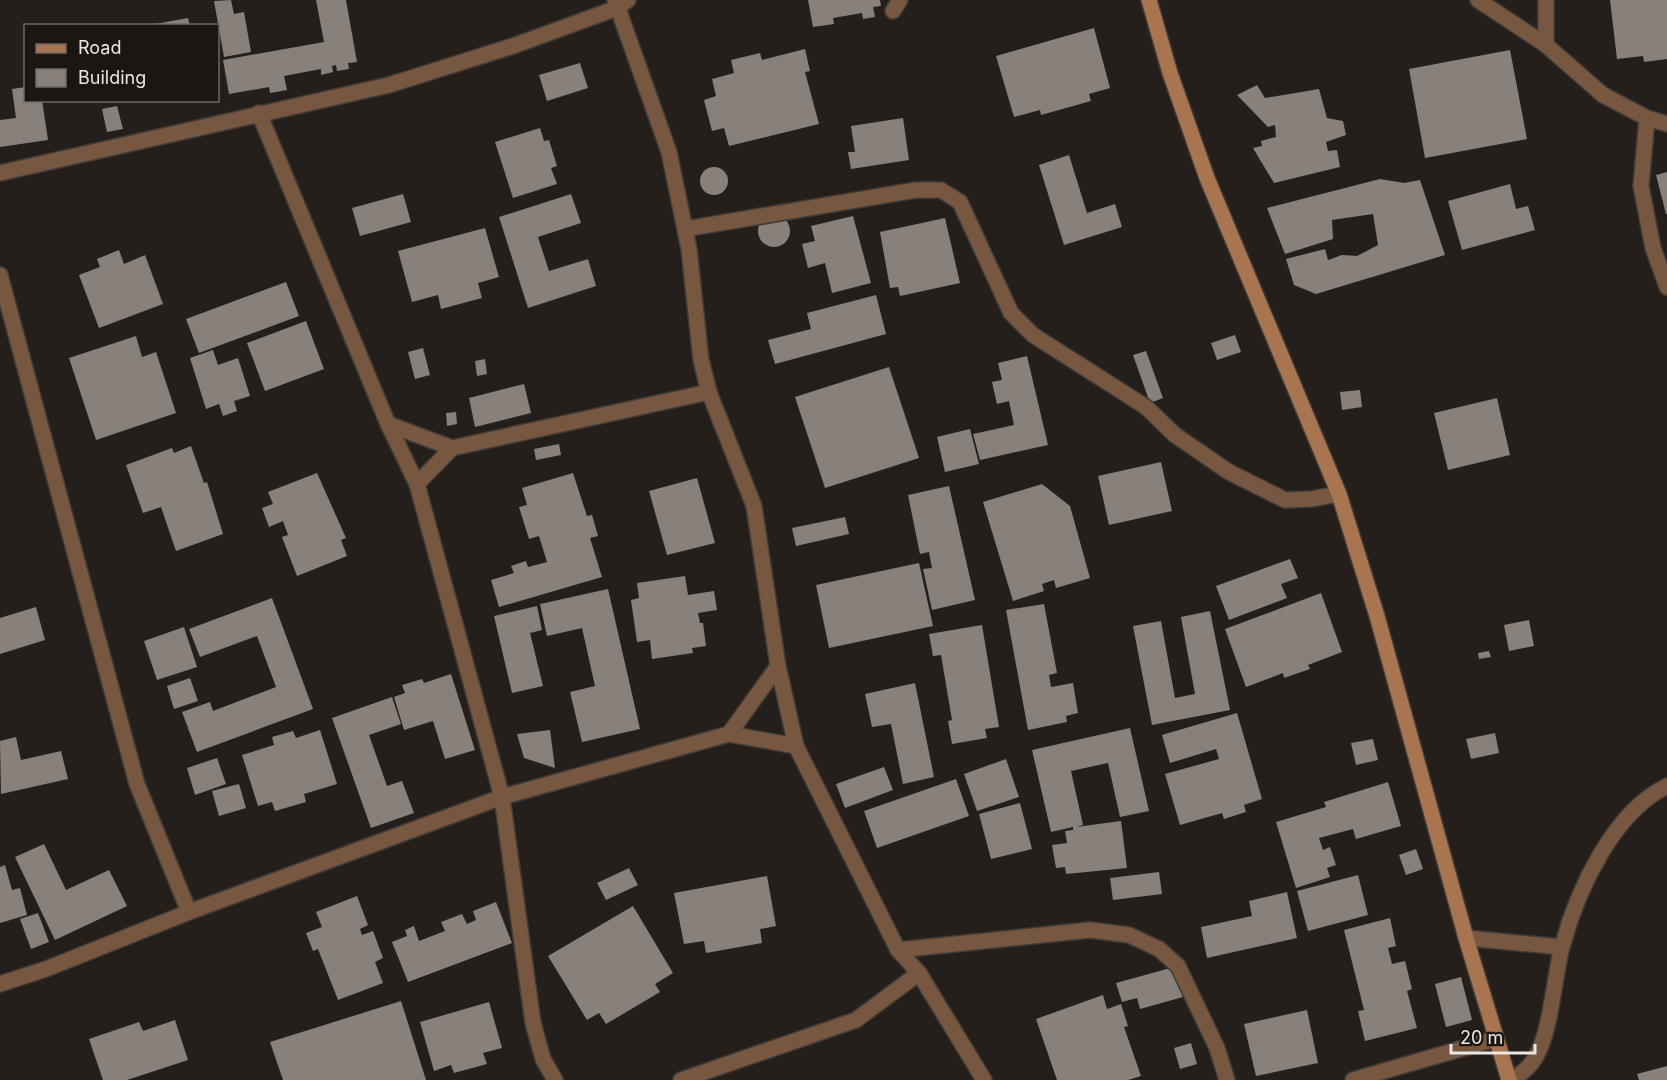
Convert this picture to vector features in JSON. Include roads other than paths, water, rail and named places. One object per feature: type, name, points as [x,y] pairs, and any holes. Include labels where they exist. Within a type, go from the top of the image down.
[{"type":"street","points":[[1149,0],[1170,73],[1207,178],[1339,494],[1377,615],[1495,1039],[1511,1080],[1536,1057],[1562,948],[1583,884],[1623,822],[1647,797],[1667,786]]},
{"type":"street","points":[[1478,0],[1546,45],[1603,95],[1647,118],[1667,124]]},
{"type":"street","points":[[1546,0],[1546,45]]},
{"type":"street","points":[[0,173],[389,85],[513,46],[620,3],[669,152],[685,230],[701,360],[709,392],[754,506],[778,666],[796,746],[898,950],[919,973],[984,1080]]},
{"type":"street","points":[[259,113],[388,424],[417,484],[502,797],[533,1023],[543,1059],[555,1080]]},
{"type":"street","points":[[1647,118],[1641,186],[1653,248],[1667,287]]},
{"type":"street","points":[[685,230],[916,190],[941,190],[960,202],[1011,313],[1033,335],[1146,407],[1175,435],[1230,472],[1285,500],[1311,500],[1339,494]]},
{"type":"street","points":[[0,275],[137,784],[189,912]]},
{"type":"street","points":[[388,424],[452,448],[709,392]]},
{"type":"street","points":[[417,484],[452,448]]},
{"type":"street","points":[[729,734],[778,666]]},
{"type":"street","points":[[0,984],[46,969],[189,912],[502,797],[729,734],[796,746]]},
{"type":"street","points":[[898,950],[1090,930],[1129,935],[1159,950],[1178,966],[1217,1048],[1227,1080]]},
{"type":"street","points":[[1466,938],[1562,948]]},
{"type":"street","points":[[681,1080],[856,1020],[919,973]]},
{"type":"street","points":[[1353,1080],[1495,1039]]}]
